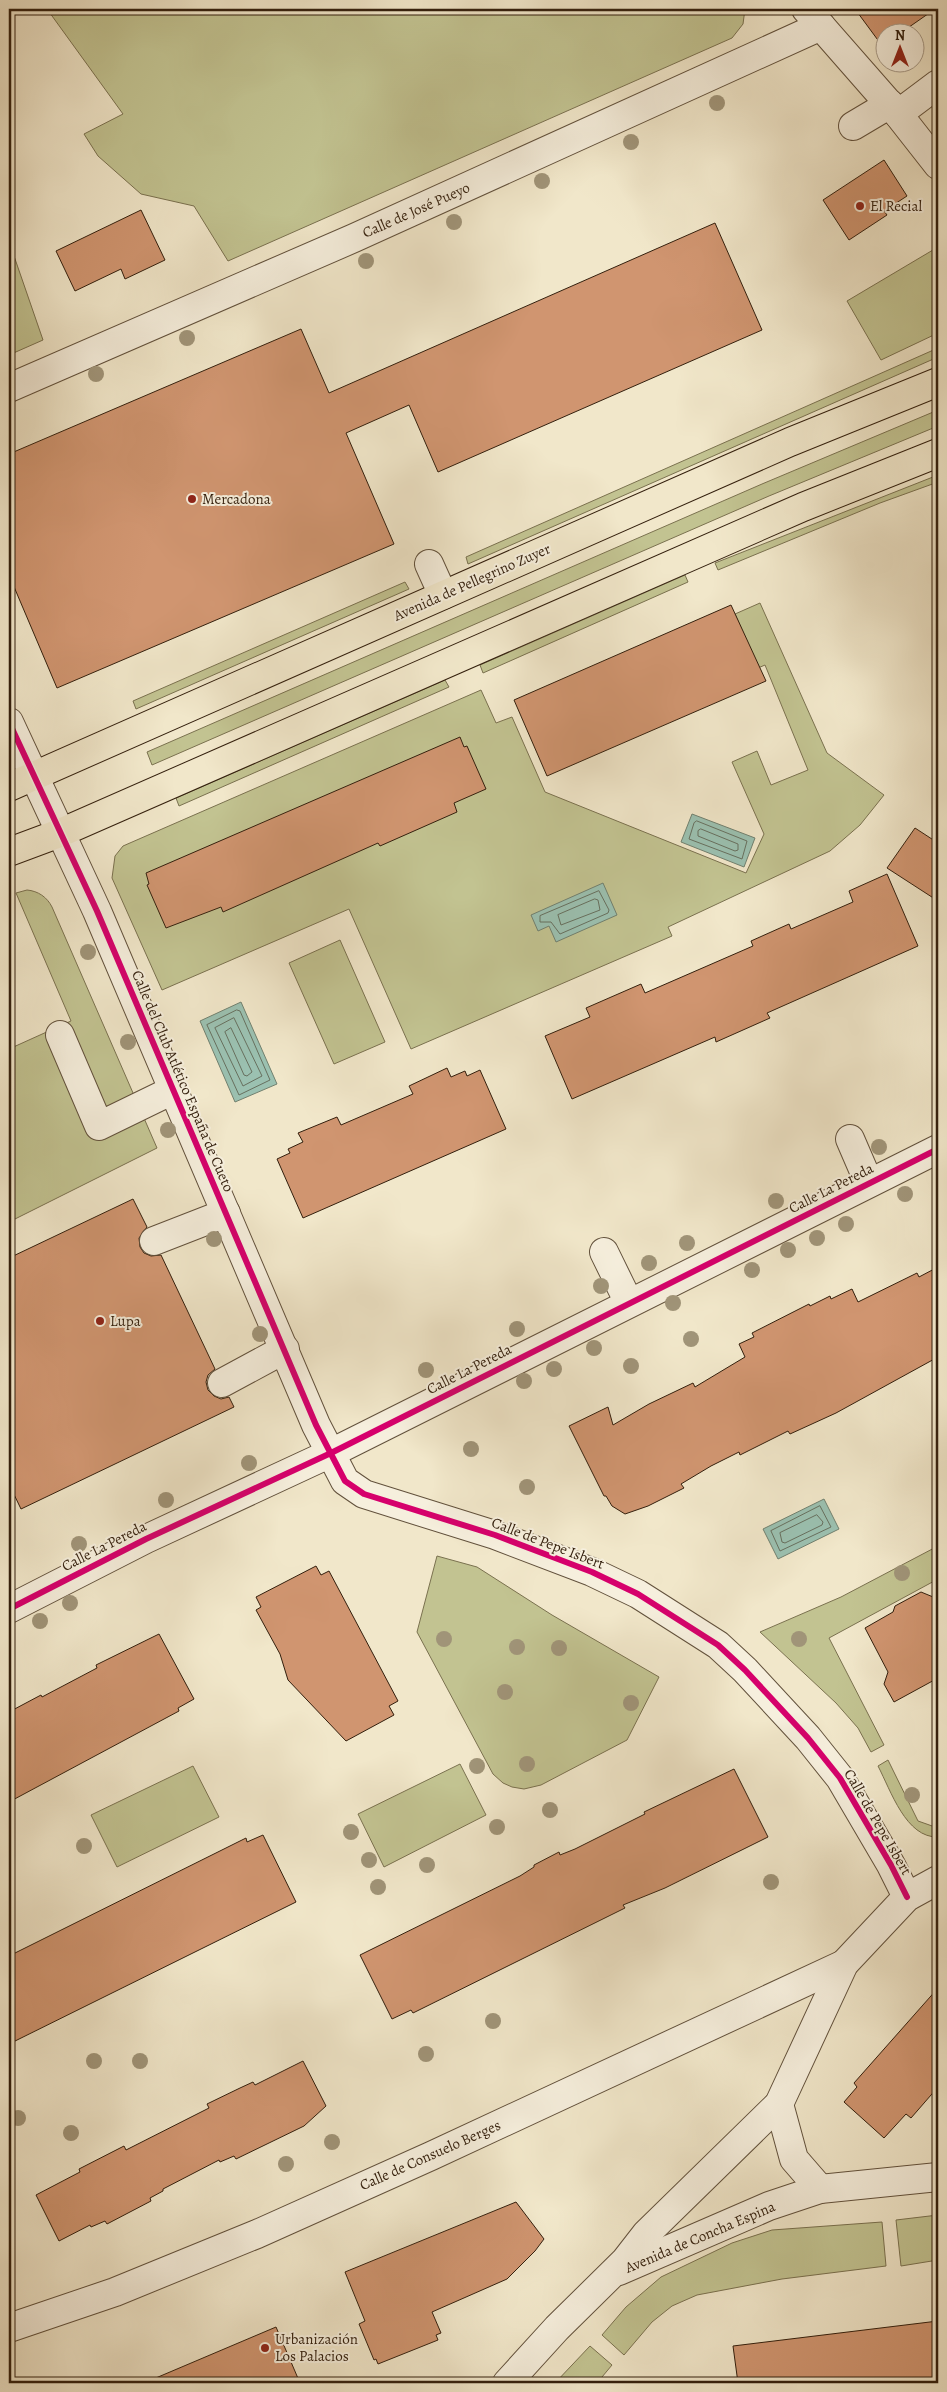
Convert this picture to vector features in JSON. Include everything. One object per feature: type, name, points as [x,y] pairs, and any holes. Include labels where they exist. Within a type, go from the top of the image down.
[{"type":"main road","name":"Avenida de Pellegrino Zuyer","points":[[21,781],[162,721],[790,442],[938,382]]},
{"type":"main road","points":[[9,852],[60,833],[794,511],[938,454]]},
{"type":"street","points":[[814,17],[894,109],[938,165]]},
{"type":"street","name":"Calle de José Pueyo","points":[[9,388],[354,238],[814,17]]},
{"type":"street","points":[[853,126],[894,109],[938,84]]},
{"type":"street","points":[[429,564],[443,595]]},
{"type":"street","name":"Calle del Club Atlético España de Cueto","points":[[9,722],[21,781],[60,833],[97,911],[316,1425],[331,1453]]},
{"type":"street","points":[[60,1035],[99,1126],[174,1090]]},
{"type":"street","points":[[850,1139],[869,1184]]},
{"type":"street","name":"Calle La Pereda","points":[[9,1609],[146,1539],[331,1453],[938,1149]]},
{"type":"street","points":[[154,1242],[226,1213]]},
{"type":"street","points":[[604,1252],[629,1303]]},
{"type":"street","points":[[222,1383],[285,1349]]},
{"type":"street","name":"Calle de Pepe Isbert","points":[[331,1453],[345,1480],[364,1494],[495,1535],[592,1572],[638,1594],[718,1645],[745,1670],[808,1738],[840,1778],[891,1865],[907,1897]]},
{"type":"street","name":"Calle de Consuelo Berges","points":[[611,2275],[646,2234],[779,2104],[844,1964],[907,1897],[938,1880]]},
{"type":"street","name":"Calle de Consuelo Berges","points":[[9,2328],[115,2292],[257,2234],[431,2156],[844,1964]]},
{"type":"street","points":[[779,2104],[794,2158],[820,2190]]},
{"type":"street","name":"Avenida de Concha Espina","points":[[507,2383],[611,2275],[769,2206],[820,2190],[938,2177]]},
{"type":"shaded area","points":[[47,9],[745,9],[743,24],[732,38],[228,261],[194,206],[141,194],[98,156],[84,134],[123,114]]},
{"type":"shaded area","points":[[938,247],[938,333],[881,360],[847,301]]},
{"type":"shaded area","points":[[14,256],[43,340],[9,355],[9,259]]},
{"type":"shaded area","points":[[938,348],[938,357],[468,564],[466,557]]},
{"type":"shaded area","points":[[938,410],[938,426],[769,496],[152,765],[147,752],[762,484]]},
{"type":"shaded area","points":[[938,475],[938,482],[880,503],[718,570],[715,563]]},
{"type":"shaded area","points":[[685,575],[688,582],[483,673],[480,665]]},
{"type":"shaded area","points":[[405,582],[409,589],[136,709],[133,701]]},
{"type":"shaded area","points":[[760,603],[827,753],[884,795],[860,825],[830,851],[668,927],[672,936],[411,1049],[349,909],[162,990],[112,878],[115,856],[123,846],[481,690],[496,723],[512,717],[545,792],[746,873],[764,834],[732,762],[757,751],[771,785],[808,770],[765,665],[758,668],[735,614]]},
{"type":"shaded area","points":[[445,680],[449,687],[179,806],[176,798]]},
{"type":"shaded area","points":[[27,890],[42,895],[52,907],[157,1148],[9,1222],[9,1049],[71,1021],[16,893]]},
{"type":"shaded area","points":[[340,940],[385,1042],[334,1064],[289,963]]},
{"type":"shaded area","points":[[938,1546],[938,1579],[829,1638],[884,1745],[871,1752],[858,1728],[836,1703],[760,1632],[841,1597]]},
{"type":"shaded area","points":[[437,1556],[477,1567],[552,1615],[659,1677],[627,1740],[541,1785],[524,1789],[512,1787],[503,1783],[493,1774],[417,1632]]},
{"type":"shaded area","points":[[888,1760],[918,1821],[935,1827],[938,1826],[938,1837],[927,1835],[917,1830],[908,1822],[894,1800],[878,1766]]},
{"type":"shaded area","points":[[460,1764],[486,1815],[384,1867],[358,1814]]},
{"type":"shaded area","points":[[193,1766],[219,1817],[117,1867],[91,1815]]},
{"type":"shaded area","points":[[938,2215],[938,2260],[901,2266],[896,2220]]},
{"type":"shaded area","points":[[882,2222],[886,2266],[782,2279],[697,2295],[672,2306],[652,2322],[624,2355],[602,2335],[626,2307],[661,2277],[732,2243],[772,2230]]},
{"type":"shaded area","points":[[590,2346],[612,2365],[597,2383],[555,2383]]},
{"type":"water","points":[[692,814],[755,838],[744,867],[681,842]]},
{"type":"water","points":[[603,883],[617,915],[556,942],[549,926],[538,931],[531,915]]},
{"type":"water","points":[[241,1002],[277,1084],[235,1102],[200,1021]]},
{"type":"water","points":[[824,1499],[839,1529],[778,1559],[763,1529]]},
{"type":"building","points":[[855,9],[935,9],[916,22],[874,22],[874,35]]},
{"type":"building","name":"El Recial","points":[[884,160],[907,196],[884,211],[887,215],[849,240],[823,200]]},
{"type":"building","points":[[141,210],[165,260],[125,279],[121,269],[75,291],[56,251]]},
{"type":"building","name":"Mercadona","points":[[715,223],[762,330],[438,472],[409,405],[346,433],[394,544],[57,688],[9,575],[9,454],[301,329],[329,393]]},
{"type":"building","points":[[731,605],[766,681],[547,776],[514,700]]},
{"type":"building","points":[[460,737],[464,747],[467,746],[486,789],[454,803],[457,812],[380,846],[378,843],[223,912],[221,907],[166,928],[147,885],[149,884],[146,873]]},
{"type":"building","points":[[915,828],[938,843],[938,901],[887,868]]},
{"type":"building","points":[[887,874],[918,946],[767,1013],[770,1018],[716,1042],[715,1037],[572,1099],[545,1036],[590,1017],[586,1008],[641,984],[645,993],[753,946],[751,941],[789,924],[791,929],[853,902],[849,891]]},
{"type":"building","points":[[447,1068],[451,1077],[465,1071],[467,1076],[480,1070],[506,1129],[303,1218],[277,1159],[290,1153],[288,1149],[303,1142],[298,1133],[337,1117],[341,1125],[413,1094],[409,1086]]},
{"type":"building","name":"Lupa","points":[[133,1199],[147,1227],[139,1238],[140,1247],[144,1253],[151,1256],[161,1255],[215,1369],[208,1375],[206,1382],[208,1390],[214,1396],[221,1399],[229,1397],[234,1407],[21,1509],[9,1484],[9,1258]]},
{"type":"building","points":[[938,1267],[938,1357],[836,1413],[790,1434],[788,1431],[740,1455],[739,1452],[711,1466],[681,1484],[684,1488],[648,1506],[625,1514],[612,1506],[606,1496],[604,1496],[569,1426],[608,1407],[613,1425],[649,1404],[693,1383],[695,1387],[745,1357],[739,1344],[754,1337],[752,1333],[809,1304],[810,1306],[830,1296],[831,1299],[852,1289],[858,1302],[917,1273],[919,1277]]},
{"type":"building","points":[[316,1566],[321,1575],[329,1571],[398,1701],[389,1706],[394,1715],[346,1741],[288,1680],[280,1654],[256,1610],[261,1607],[256,1597]]},
{"type":"building","points":[[921,1592],[938,1599],[938,1678],[894,1702],[884,1684],[888,1672],[865,1628],[893,1612],[895,1606]]},
{"type":"building","points":[[159,1634],[194,1699],[178,1708],[179,1711],[9,1802],[9,1712],[41,1695],[42,1697],[97,1668],[96,1665]]},
{"type":"building","points":[[734,1769],[768,1837],[665,1888],[623,1905],[625,1908],[413,2013],[411,2010],[392,2019],[360,1955],[520,1876],[534,1867],[534,1865],[559,1852],[560,1855],[575,1849],[645,1814],[644,1812]]},
{"type":"building","points":[[263,1835],[296,1902],[9,2044],[9,1956],[246,1838],[247,1842]]},
{"type":"building","points":[[938,1988],[938,2087],[911,2118],[906,2114],[884,2138],[844,2102],[857,2087],[854,2083]]},
{"type":"building","points":[[303,2061],[326,2106],[304,2126],[236,2159],[234,2156],[220,2162],[219,2160],[163,2189],[163,2191],[150,2198],[151,2201],[107,2224],[105,2221],[91,2227],[90,2225],[59,2241],[36,2195],[80,2172],[79,2169],[124,2146],[126,2150],[209,2108],[207,2104],[253,2082],[255,2085]]},
{"type":"building","points":[[516,2202],[544,2239],[535,2251],[507,2279],[432,2312],[441,2333],[436,2335],[438,2340],[378,2364],[376,2359],[374,2360],[359,2324],[365,2321],[345,2272]]},
{"type":"building","points":[[938,2321],[938,2383],[738,2383],[733,2346]]},
{"type":"building","name":"Urbanización Los Palacios","points":[[276,2327],[300,2383],[144,2383]]},
{"type":"cycle path","points":[[9,722],[97,911],[316,1425],[345,1481],[364,1494],[495,1535],[592,1572],[638,1594],[718,1645],[745,1670],[808,1738],[840,1778],[891,1865],[907,1897]]},
{"type":"cycle path","points":[[9,1609],[146,1539],[331,1453],[938,1149]]},
{"type":"place","name":"El Recial","points":[[860,206]]},
{"type":"place","name":"Mercadona","points":[[192,499]]},
{"type":"place","name":"Lupa","points":[[100,1321]]},
{"type":"place","name":"Urbanización Los Palacios","points":[[265,2348]]}]
